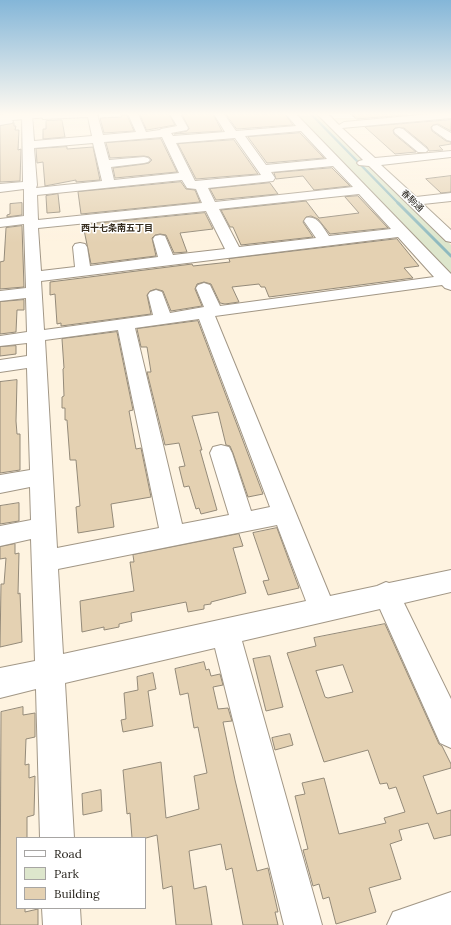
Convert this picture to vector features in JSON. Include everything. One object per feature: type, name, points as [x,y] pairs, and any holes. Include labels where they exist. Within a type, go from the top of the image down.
[{"type":"street","points":[[29,157],[49,672],[58,837]]},
{"type":"street","points":[[102,159],[109,157]]},
{"type":"street","points":[[178,157],[191,185],[230,177],[269,178],[258,157]]},
{"type":"street","points":[[332,157],[401,232],[449,281]]},
{"type":"street","name":"春駒通","points":[[372,157],[419,201],[451,238]]},
{"type":"street","name":"春駒通","points":[[374,157],[378,162]]},
{"type":"street","points":[[263,169],[338,163],[378,162],[422,157]]},
{"type":"street","points":[[102,159],[109,184]]},
{"type":"street","points":[[102,159],[144,160]]},
{"type":"street","points":[[0,188],[109,184],[187,176]]},
{"type":"street","points":[[200,184],[234,253]]},
{"type":"street","points":[[2,207],[1,223],[31,222],[152,213],[363,190]]},
{"type":"street","points":[[419,201],[451,197]]},
{"type":"street","name":"春駒通","points":[[419,201],[451,224]]},
{"type":"street","points":[[152,213],[167,261]]},
{"type":"street","points":[[311,221],[326,242]]},
{"type":"street","points":[[0,296],[83,271],[401,232]]},
{"type":"street","points":[[80,247],[83,271]]},
{"type":"street","points":[[0,341],[449,281]]},
{"type":"street","points":[[204,288],[210,312],[284,514],[323,611]]},
{"type":"street","points":[[156,295],[163,319]]},
{"type":"street","points":[[125,324],[173,537]]},
{"type":"street","points":[[0,366],[36,361]]},
{"type":"street","points":[[221,453],[243,523]]},
{"type":"street","points":[[0,484],[41,477]]},
{"type":"street","points":[[45,561],[284,514]]},
{"type":"street","points":[[0,536],[43,527]]},
{"type":"street","points":[[0,683],[323,611],[386,594],[450,583]]},
{"type":"street","points":[[386,594],[451,732]]},
{"type":"street","points":[[225,632],[303,925]]},
{"type":"street","points":[[61,909],[62,925]]},
{"type":"street","points":[[406,925],[451,911]]},
{"type":"green space","points":[[335,157],[361,157],[451,245],[451,279]]},
{"type":"building","points":[[0,157],[21,157],[20,181],[0,182]]},
{"type":"building","points":[[37,157],[95,157],[100,180],[76,182],[76,180],[45,186],[43,162],[37,163]]},
{"type":"building","points":[[149,157],[170,157],[177,172],[115,178],[113,168],[149,163],[152,160]]},
{"type":"building","points":[[185,157],[246,157],[258,174],[196,179]]},
{"type":"building","points":[[263,157],[324,158],[267,163]]},
{"type":"building","points":[[332,168],[350,186],[314,190],[303,176],[276,179],[274,173]]},
{"type":"building","points":[[451,176],[451,192],[441,193],[426,179]]},
{"type":"building","points":[[181,182],[186,189],[195,190],[200,202],[81,214],[78,192]]},
{"type":"building","points":[[270,183],[278,194],[216,200],[210,189]]},
{"type":"building","points":[[58,194],[60,212],[47,213],[46,196]]},
{"type":"building","points":[[358,196],[388,228],[330,234],[318,219],[311,216],[306,217],[303,222],[313,237],[241,245],[233,227],[230,227],[221,210],[306,201],[319,218],[359,213],[345,197]]},
{"type":"building","points":[[22,203],[22,215],[7,217],[7,215],[10,214],[10,204]]},
{"type":"building","points":[[205,213],[213,229],[180,233],[187,252],[174,253],[166,235],[160,234],[155,235],[152,238],[156,256],[91,264],[83,225]]},
{"type":"building","points":[[22,226],[24,287],[0,289],[0,262],[4,261],[6,228]]},
{"type":"building","points":[[397,239],[419,266],[404,268],[413,278],[269,297],[265,287],[261,287],[259,284],[232,287],[239,302],[225,304],[220,303],[211,284],[204,282],[197,284],[195,289],[202,306],[171,311],[163,291],[156,289],[150,291],[147,295],[151,314],[61,326],[61,323],[57,324],[55,294],[50,295],[50,282],[192,264],[193,266],[230,262],[229,259]]},
{"type":"building","points":[[24,300],[24,310],[17,310],[16,332],[0,334],[0,302]]},
{"type":"building","points":[[198,321],[263,494],[248,497],[233,453],[230,446],[226,445],[218,412],[192,416],[217,510],[201,514],[199,508],[196,509],[189,486],[184,487],[179,467],[185,466],[179,443],[165,445],[147,372],[151,372],[147,347],[141,347],[137,329]]},
{"type":"building","points":[[117,332],[133,410],[129,411],[136,449],[141,448],[151,497],[111,504],[114,527],[78,533],[76,507],[80,506],[76,460],[70,460],[67,420],[65,420],[65,408],[62,408],[62,397],[64,396],[64,368],[62,339]]},
{"type":"building","points":[[16,346],[16,354],[0,356],[0,347]]},
{"type":"building","points":[[17,380],[16,421],[17,434],[20,434],[20,470],[0,473],[0,382]]},
{"type":"building","points":[[19,503],[19,521],[0,524],[0,506]]},
{"type":"building","points":[[277,528],[299,588],[268,595],[263,581],[269,580],[253,533]]},
{"type":"building","points":[[239,534],[243,546],[233,548],[246,593],[211,602],[211,604],[204,605],[204,609],[188,612],[186,602],[131,613],[132,621],[119,624],[119,627],[104,630],[104,627],[82,632],[80,601],[134,591],[130,562],[134,562],[133,555]]},
{"type":"building","points":[[15,544],[15,554],[19,553],[18,594],[20,593],[22,642],[0,647],[1,584],[4,584],[6,558],[0,559],[0,547]]},
{"type":"building","points":[[385,624],[439,744],[442,746],[451,764],[451,768],[423,776],[437,814],[451,810],[451,835],[434,839],[428,823],[399,830],[402,840],[390,844],[401,879],[369,888],[376,912],[336,924],[329,897],[323,899],[319,884],[313,886],[303,850],[308,849],[295,796],[305,794],[302,783],[324,778],[339,834],[386,823],[384,818],[405,812],[396,787],[389,789],[387,783],[380,784],[368,750],[324,762],[287,653],[316,646],[314,638]],"holes":[[[343,665],[353,692],[328,698],[325,697],[316,671]]]},
{"type":"building","points":[[270,656],[283,707],[266,711],[253,659]]},
{"type":"building","points":[[204,662],[206,670],[209,669],[211,676],[220,674],[223,685],[213,687],[218,709],[228,708],[232,721],[223,722],[235,780],[257,871],[268,868],[278,912],[275,912],[278,925],[243,925],[232,868],[226,870],[221,844],[189,851],[194,889],[206,886],[212,925],[176,925],[172,886],[163,889],[157,835],[146,838],[132,837],[130,813],[127,814],[123,770],[161,762],[166,818],[199,809],[194,776],[207,773],[198,727],[194,728],[188,693],[180,695],[175,669]]},
{"type":"building","points":[[153,673],[156,689],[148,691],[153,726],[123,732],[121,720],[126,719],[124,693],[138,690],[137,677]]},
{"type":"building","points":[[23,707],[23,715],[35,713],[35,737],[26,739],[25,765],[29,764],[29,778],[35,776],[34,815],[27,817],[27,837],[16,837],[16,909],[25,909],[25,912],[38,909],[38,925],[0,925],[1,712]]},
{"type":"building","points":[[290,734],[293,745],[275,750],[272,738]]},
{"type":"building","points":[[101,790],[102,811],[83,815],[82,794]]},
{"type":"waterway","points":[[353,157],[399,204]]},
{"type":"waterway","points":[[399,204],[451,256]]},
{"type":"district","name":"西十七条南五丁目","points":[[117,228]]}]
